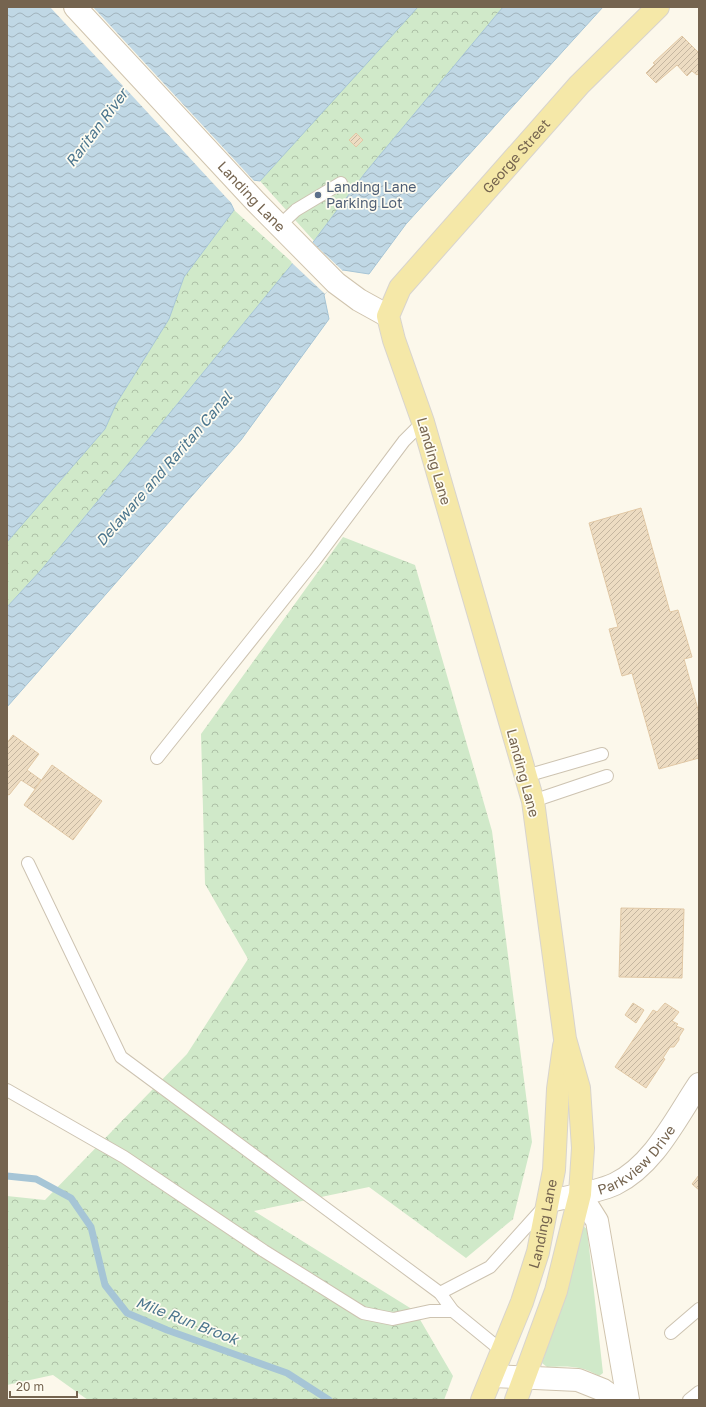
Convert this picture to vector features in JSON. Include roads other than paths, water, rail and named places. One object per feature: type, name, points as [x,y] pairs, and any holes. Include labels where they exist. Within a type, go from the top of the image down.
[{"type":"main road","name":"George Street","points":[[388,316],[393,302],[405,283],[579,85],[658,7]]},
{"type":"main road","name":"Landing Lane","points":[[388,316],[394,340],[423,422],[534,801],[565,1039],[579,1088],[583,1148],[580,1194],[556,1291],[516,1400]]},
{"type":"main road","name":"Landing Lane","points":[[482,1400],[522,1302],[538,1252],[549,1202],[554,1170],[558,1089],[565,1039]]},
{"type":"street","name":"Landing Lane","points":[[75,7],[255,201],[336,283],[359,300],[388,316]]},
{"type":"street","name":"Parkview Drive","points":[[549,1202],[615,1184],[642,1164],[656,1147],[699,1084]]},
{"type":"street","points":[[580,1194],[596,1221],[628,1400]]},
{"type":"street","points":[[492,1376],[578,1380],[603,1390],[617,1400]]},
{"type":"lane","points":[[282,229],[296,210],[341,183]]},
{"type":"lane","points":[[157,758],[315,560],[404,441],[423,422]]},
{"type":"lane","points":[[526,776],[602,754]]},
{"type":"lane","points":[[534,801],[607,776]]},
{"type":"lane","points":[[28,863],[121,1057],[440,1293],[453,1311],[502,1351]]},
{"type":"lane","points":[[7,1090],[124,1157],[264,1251],[363,1313],[393,1319],[430,1311],[453,1311]]},
{"type":"lane","points":[[440,1293],[490,1267],[549,1202]]},
{"type":"lane","points":[[671,1333],[699,1310]]},
{"type":"lane","points":[[689,1400],[699,1392]]},
{"type":"water","name":"Raritan River","points":[[7,7],[418,7],[260,181],[245,179],[228,197],[234,210],[184,277],[169,319],[116,404],[105,429],[7,542]]},
{"type":"water","name":"Delaware and Raritan Canal","points":[[503,7],[603,7],[406,224],[369,274],[343,270],[324,295],[329,319],[241,440],[7,707],[7,607],[42,569],[293,263],[314,241],[365,173]]},
{"type":"waterway","name":"Mile Run Brook","points":[[7,1176],[36,1179],[71,1198],[91,1227],[105,1285],[127,1313],[167,1330],[287,1373],[329,1400]]},
{"type":"place","name":"Landing Lane Parking Lot","points":[[318,195]]}]
